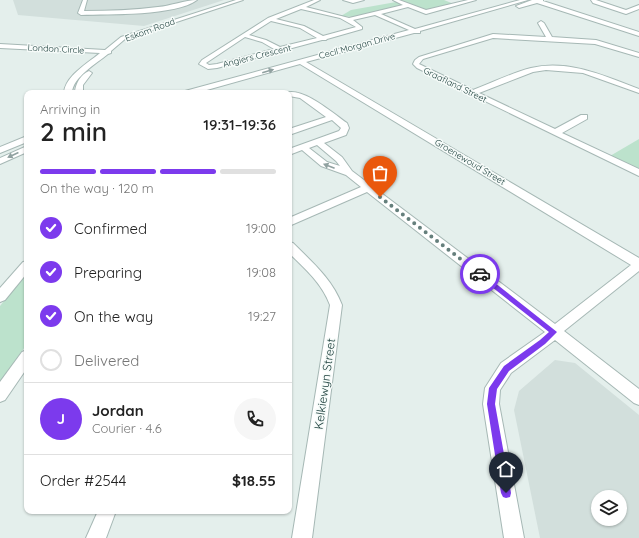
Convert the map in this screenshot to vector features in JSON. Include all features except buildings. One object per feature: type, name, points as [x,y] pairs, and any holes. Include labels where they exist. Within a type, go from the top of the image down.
[{"type":"street","points":[[85,0],[81,13],[141,10],[180,5],[195,0]]},
{"type":"street","name":"Eskom Road","points":[[68,90],[74,78],[134,37],[241,0]]},
{"type":"street","name":"Angiers Crescent","points":[[301,6],[347,20],[360,28],[214,67],[208,67],[202,64],[204,61],[270,19],[301,6],[318,0]]},
{"type":"street","points":[[345,0],[362,0]]},
{"type":"street","points":[[395,0],[418,10],[429,11],[474,0]]},
{"type":"street","name":"Cecil Morgan Drive","points":[[223,90],[305,64],[526,0]]},
{"type":"street","points":[[538,0],[639,34]]},
{"type":"street","name":"Cecil Morgan Drive","points":[[421,31],[538,0]]},
{"type":"street","points":[[547,0],[639,30]]},
{"type":"street","points":[[594,0],[595,2],[639,16]]},
{"type":"street","points":[[347,20],[407,6]]},
{"type":"street","points":[[626,12],[639,8]]},
{"type":"street","points":[[381,12],[401,20],[421,31]]},
{"type":"street","points":[[375,13],[394,22],[421,31]]},
{"type":"street","points":[[270,19],[302,27],[324,38]]},
{"type":"street","points":[[394,22],[401,20]]},
{"type":"street","points":[[542,23],[550,39]]},
{"type":"street","points":[[244,35],[264,41],[280,50]]},
{"type":"street","name":"Graafland Street","points":[[639,55],[596,42],[493,36],[421,58],[416,62],[419,67],[639,173]]},
{"type":"street","name":"London Circle","points":[[0,46],[106,55]]},
{"type":"street","name":"London Circle","points":[[0,51],[106,55]]},
{"type":"street","name":"Eskom Road","points":[[78,90],[83,79],[106,55]]},
{"type":"street","name":"Cecil Morgan Drive","points":[[200,90],[305,64]]},
{"type":"street","name":"Groenewoud Street","points":[[305,64],[639,264]]},
{"type":"street","points":[[472,92],[532,70],[546,68],[584,71],[639,91]]},
{"type":"street","points":[[292,94],[302,96],[344,125],[344,131],[292,151]]},
{"type":"street","points":[[292,131],[333,117]]},
{"type":"street","points":[[555,133],[584,117]]},
{"type":"street","points":[[0,150],[24,140]]},
{"type":"street","points":[[318,142],[339,159],[349,173],[639,398]]},
{"type":"street","points":[[303,147],[324,164],[349,173]]},
{"type":"street","points":[[0,161],[24,150]]},
{"type":"street","points":[[292,221],[368,188]]},
{"type":"street","name":"Kelkiewyn Street","points":[[292,249],[328,287],[336,305],[302,538]]},
{"type":"street","points":[[514,538],[491,404],[493,388],[506,368],[543,342],[639,264]]},
{"type":"street","points":[[0,297],[24,269]]},
{"type":"street","points":[[0,395],[24,360]]},
{"type":"street","points":[[96,538],[106,514]]},
{"type":"shaded area","points":[[13,0],[224,0],[144,26],[18,15]]},
{"type":"shaded area","points":[[555,360],[575,363],[639,415],[639,538],[540,538],[514,410],[519,391]]},
{"type":"green space","points":[[398,0],[444,0],[454,4],[424,11]]},
{"type":"green space","points":[[396,2],[401,5],[353,17],[341,16],[351,10]]},
{"type":"green space","points":[[639,139],[639,170],[610,156]]},
{"type":"green space","points":[[24,277],[24,348],[0,382],[0,306]]},
{"type":"way so far","points":[[380,197],[480,274]]},
{"type":"route","points":[[480,274],[554,332],[543,342],[506,368],[493,388],[491,404],[506,493]]}]
